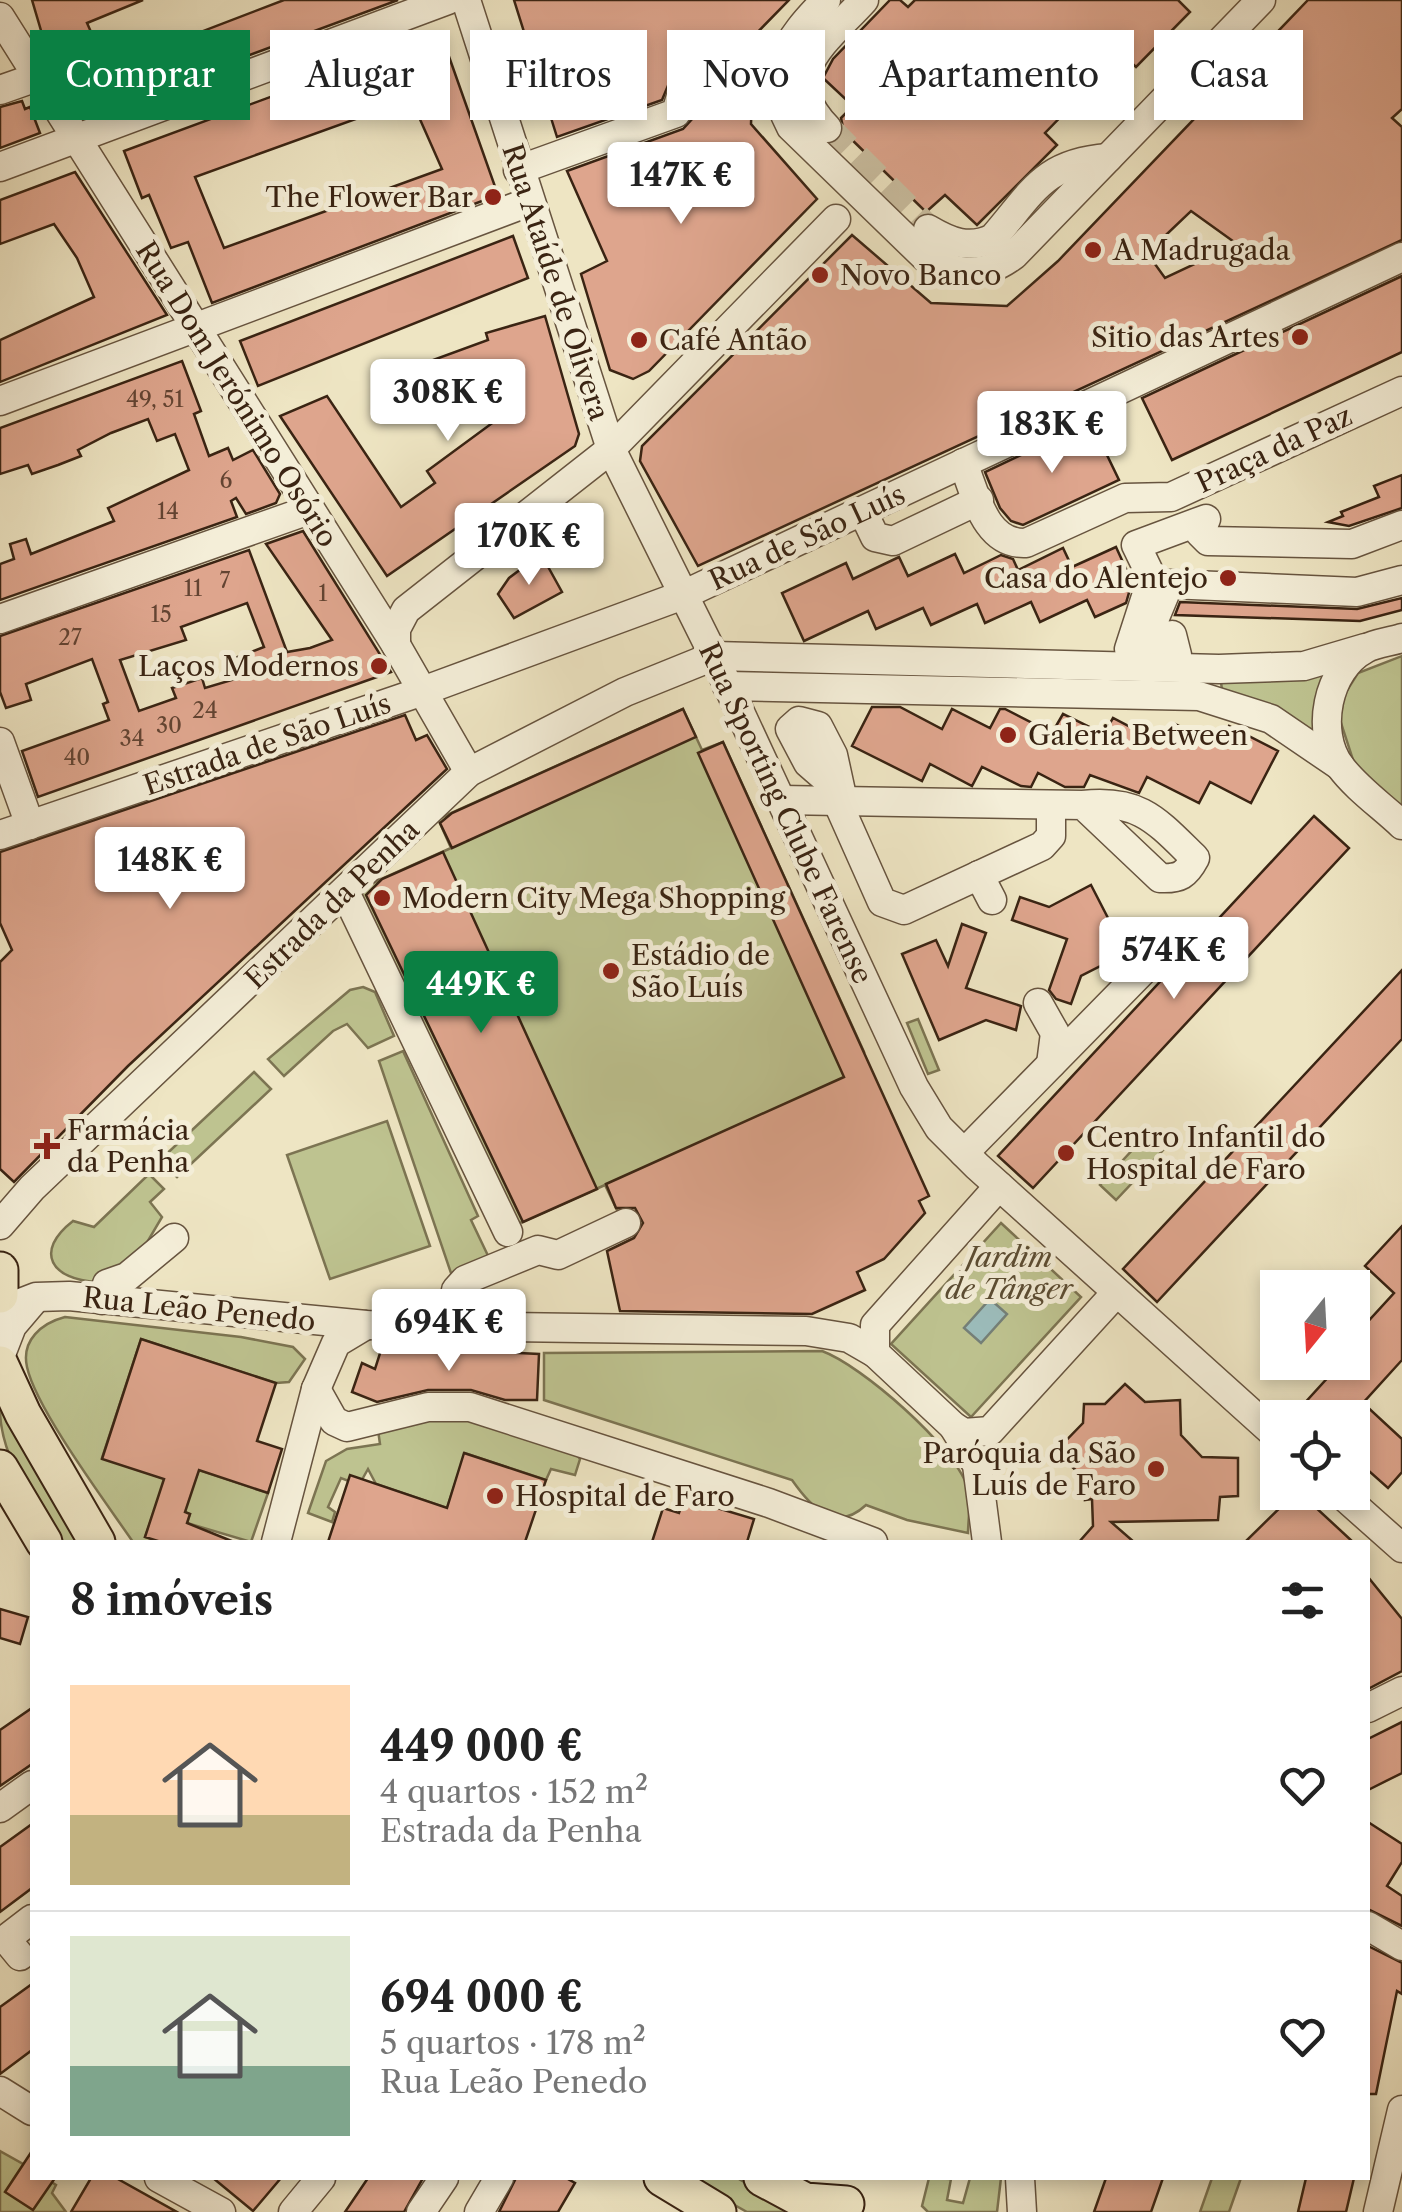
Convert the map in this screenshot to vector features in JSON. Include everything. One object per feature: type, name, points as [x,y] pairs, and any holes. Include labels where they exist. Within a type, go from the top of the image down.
[{"type":"main road","points":[[0,1270],[0,1295]]},
{"type":"main road","points":[[0,1360],[22,1414],[97,1540]]},
{"type":"main road","points":[[0,1468],[43,1540]]},
{"type":"main road","points":[[665,2180],[718,2212]]},
{"type":"main road","points":[[766,2180],[804,2201],[855,2208]]},
{"type":"main road","points":[[806,2180],[855,2208]]},
{"type":"street","points":[[0,167],[448,0]]},
{"type":"street","name":"Rua Ataíde de Olivera","points":[[466,0],[518,170],[612,450]]},
{"type":"street","points":[[798,30],[826,0]]},
{"type":"street","points":[[827,128],[804,99],[802,80],[813,56],[864,0]]},
{"type":"street","points":[[787,120],[824,161],[926,258],[951,271],[973,274],[995,268],[1014,255],[1241,12],[1261,0]]},
{"type":"street","name":"Rua Dom Jerónimo Osório","points":[[0,18],[30,66]]},
{"type":"street","points":[[0,90],[30,78]]},
{"type":"street","points":[[518,170],[667,116]]},
{"type":"street","name":"Rua Dom Jerónimo Osório","points":[[64,120],[396,646],[469,772]]},
{"type":"street","points":[[928,228],[966,245],[983,243],[994,238],[1053,170],[1069,162],[1108,158]]},
{"type":"street","points":[[396,646],[396,629],[406,610],[612,450],[836,219],[836,181],[824,161]]},
{"type":"street","points":[[0,401],[529,202]]},
{"type":"street","points":[[836,219],[877,219],[895,228]]},
{"type":"street","name":"Rua de São Luís","points":[[420,692],[683,594],[1402,258]]},
{"type":"street","name":"Praça da Paz","points":[[962,463],[994,534],[1008,544],[1026,543],[1124,498],[1171,497],[1402,390]]},
{"type":"street","name":"Rua Sporting Clube Farense","points":[[612,450],[714,656],[914,1087],[939,1128],[1260,1422]]},
{"type":"street","points":[[863,512],[875,536],[893,541],[978,500]]},
{"type":"street","points":[[0,619],[309,510]]},
{"type":"street","points":[[1402,525],[1352,544],[1208,541],[1200,533],[1206,519],[1136,545],[1152,578],[1129,650],[1177,655],[1172,636],[1165,641],[1156,635],[1153,642],[1145,636],[1145,628],[1150,627],[1169,584],[1357,592],[1402,580]]},
{"type":"street","points":[[714,656],[1219,670],[1304,666],[1402,638]]},
{"type":"street","points":[[1340,766],[1328,742],[1331,695],[1340,672],[1366,648]]},
{"type":"street","name":"Estrada da Penha","points":[[0,1224],[32,1188],[469,772],[625,692],[714,656]]},
{"type":"street","points":[[727,686],[1199,696],[1270,719],[1340,766],[1402,825]]},
{"type":"street","name":"Estrada de São Luís","points":[[0,834],[420,692]]},
{"type":"street","points":[[0,742],[30,825]]},
{"type":"street","points":[[780,800],[839,797],[1082,805]]},
{"type":"street","points":[[839,797],[882,902],[904,910],[986,888],[1052,836],[1051,804]]},
{"type":"street","points":[[344,892],[508,1232]]},
{"type":"street","points":[[970,1159],[1051,1064],[1165,948]]},
{"type":"street","points":[[1051,1064],[1055,1032],[1038,1003],[1069,1018],[1097,1018]]},
{"type":"street","points":[[990,1430],[964,1433],[953,1426],[875,1353],[875,1325],[1000,1186]]},
{"type":"street","points":[[452,1326],[456,1290],[465,1280],[538,1250],[558,1255],[626,1223]]},
{"type":"street","points":[[102,1300],[107,1284],[127,1277],[174,1238]]},
{"type":"street","points":[[985,1498],[990,1430],[1116,1294]]},
{"type":"street","points":[[0,1360],[12,1326],[36,1298]]},
{"type":"street","name":"Rua Leão Penedo","points":[[0,1311],[36,1298],[102,1300],[366,1325],[806,1331],[849,1338],[875,1353]]},
{"type":"street","points":[[277,1540],[316,1390],[336,1344],[366,1325]]},
{"type":"street","points":[[316,1390],[334,1421],[347,1427],[428,1407],[470,1408],[769,1503],[868,1540]]},
{"type":"street","points":[[953,1426],[978,1465],[988,1540]]},
{"type":"street","points":[[1360,1510],[1402,1548]]},
{"type":"street","points":[[1370,1707],[1402,1691]]},
{"type":"street","points":[[0,1808],[30,1786]]},
{"type":"street","points":[[20,1956],[6,1939],[30,1921]]},
{"type":"street","points":[[1370,1927],[1402,1946]]},
{"type":"street","points":[[0,2092],[30,2106]]},
{"type":"street","points":[[1378,2212],[1402,2110]]},
{"type":"street","points":[[169,2180],[214,2210]]},
{"type":"street","points":[[293,2212],[319,2180]]},
{"type":"street","points":[[421,2212],[443,2180]]},
{"type":"street","points":[[479,2212],[498,2180]]},
{"type":"street","points":[[1012,2212],[1020,2180]]},
{"type":"street","points":[[1020,2180],[1022,2212]]},
{"type":"green space","points":[[1402,656],[1402,812],[1355,766],[1340,720],[1344,695],[1358,673]]},
{"type":"green space","points":[[1329,671],[1312,732],[1222,690],[1221,682]]},
{"type":"green space","name":"Estádio de São Luís","points":[[683,709],[702,750],[723,742],[864,1052],[844,1061],[863,1102],[618,1212],[605,1185],[511,1227],[357,890],[451,848],[438,819]]},
{"type":"green space","points":[[363,987],[375,992],[394,1036],[368,1048],[347,1024],[333,1031],[284,1076],[268,1059],[350,990]]},
{"type":"green space","points":[[918,1019],[939,1070],[928,1074],[907,1023]]},
{"type":"green space","points":[[403,1051],[478,1216],[471,1220],[491,1262],[452,1276],[379,1061]]},
{"type":"green space","points":[[254,1072],[271,1089],[177,1177],[159,1161]]},
{"type":"green space","points":[[387,1121],[430,1246],[330,1279],[287,1155]]},
{"type":"green space","points":[[1149,1132],[1165,1148],[1116,1200],[1100,1185]]},
{"type":"green space","points":[[149,1174],[164,1189],[150,1202],[162,1217],[142,1251],[97,1282],[59,1270],[51,1253],[61,1232],[73,1221],[94,1227]]},
{"type":"green space","name":"Jardim de Tânger","points":[[1001,1223],[1081,1297],[971,1417],[891,1344]]},
{"type":"green space","points":[[65,1317],[241,1337],[293,1347],[305,1359],[289,1382],[276,1383],[141,1339],[102,1458],[192,1488],[199,1470],[268,1493],[252,1540],[187,1523],[190,1514],[157,1503],[145,1537],[155,1540],[132,1540],[58,1431],[33,1385],[27,1349],[35,1334]]},
{"type":"green space","points":[[822,1351],[882,1389],[944,1450],[967,1486],[968,1533],[907,1520],[866,1505],[844,1517],[824,1514],[792,1480],[544,1400],[544,1353]]},
{"type":"green space","points":[[0,1409],[79,1540],[59,1540],[12,1462]]},
{"type":"green space","points":[[433,1417],[467,1417],[574,1451],[580,1459],[575,1475],[551,1469],[546,1480],[465,1453],[447,1508],[376,1484],[368,1469],[359,1485],[341,1478],[328,1507],[335,1512],[332,1522],[308,1513],[326,1461],[347,1449],[380,1444],[378,1430]]},
{"type":"green space","points":[[0,2151],[30,2168],[30,2180],[48,2180],[56,2185],[52,2193],[66,2212],[0,2212]]},
{"type":"green space","points":[[691,2180],[741,2180],[798,2212],[747,2212]]},
{"type":"green space","points":[[928,2180],[951,2180],[947,2200],[963,2203],[969,2180],[1001,2180],[997,2212],[928,2212],[922,2206]]},
{"type":"green space","points":[[1211,2180],[1240,2180],[1229,2212],[1200,2212]]},
{"type":"water","points":[[990,1299],[1007,1314],[981,1343],[964,1328]]},
{"type":"building","points":[[32,0],[143,0],[87,23],[90,30],[41,30]]},
{"type":"building","points":[[284,0],[398,0],[317,30],[270,30],[270,47],[250,55],[250,30],[206,30]]},
{"type":"building","points":[[514,0],[789,0],[760,30],[667,30],[667,88],[662,100],[647,105],[647,30],[523,30]]},
{"type":"building","points":[[890,0],[900,0],[908,7],[915,0],[1178,0],[1190,12],[1172,30],[1154,30],[1154,49],[1136,67],[1134,30],[861,30]]},
{"type":"building","points":[[1308,0],[1402,0],[1402,109],[1392,118],[1402,127],[1402,240],[698,566],[640,461],[642,446],[852,235],[931,303],[1007,306],[1058,261],[1193,120],[1303,120],[1303,30],[1279,30]],"holes":[[[1191,211],[1237,244],[1165,278],[1147,253]]]},
{"type":"building","points":[[845,47],[845,99],[825,80],[833,59]]},
{"type":"building","points":[[450,59],[498,195],[212,303],[188,242],[171,248],[149,195],[142,198],[124,151],[208,120],[250,120],[250,104],[270,97],[270,120],[353,120],[195,177],[224,248],[442,169],[420,120],[450,120]]},
{"type":"building","points":[[22,101],[25,109],[30,107],[30,120],[35,120],[40,133],[0,148],[0,107]]},
{"type":"building","points":[[845,114],[845,120],[1058,120],[1045,133],[1057,145],[977,225],[945,195],[926,212],[844,132],[841,118]]},
{"type":"building","points":[[552,120],[605,120],[557,137]]},
{"type":"building","points":[[691,120],[751,120],[817,199],[649,371],[633,379],[610,370],[581,274],[607,261],[567,171],[683,129]]},
{"type":"building","points":[[75,172],[167,315],[0,382],[0,340],[94,297],[77,258],[54,224],[0,244],[0,200]]},
{"type":"building","points":[[513,236],[528,278],[258,386],[240,341]]},
{"type":"building","points":[[1402,276],[1402,352],[1172,460],[1142,398]]},
{"type":"building","points":[[545,316],[579,434],[575,446],[387,576],[280,416],[327,396],[401,507],[435,483],[427,471],[510,410],[496,370],[395,407],[384,378],[488,340],[486,333]]},
{"type":"building","points":[[182,361],[201,411],[194,414],[209,456],[228,448],[233,460],[253,450],[280,494],[276,503],[246,514],[236,498],[231,501],[237,517],[0,600],[0,564],[14,559],[10,544],[26,539],[31,554],[114,521],[108,508],[189,470],[175,434],[157,441],[148,419],[111,433],[78,450],[81,456],[58,465],[32,474],[28,465],[0,474],[0,428]]},
{"type":"building","points":[[1091,422],[1119,480],[1023,525],[1011,521],[1000,508],[985,472]]},
{"type":"building","points":[[1402,475],[1402,508],[1349,526],[1328,522],[1343,516],[1341,512],[1379,497],[1374,486]]},
{"type":"building","points":[[303,531],[391,672],[38,797],[22,751],[109,720],[103,704],[108,702],[92,659],[26,684],[31,700],[6,708],[0,692],[0,636],[249,550],[287,652],[332,640],[266,544]],"holes":[[[247,603],[264,647],[235,658],[242,677],[205,688],[202,678],[172,688],[176,698],[139,711],[120,660],[186,640],[181,627]]]},
{"type":"building","points":[[1116,547],[1132,582],[1126,603],[1095,617],[1087,600],[1040,622],[1031,602],[985,623],[977,604],[931,625],[923,608],[876,629],[868,611],[804,641],[782,593],[846,563],[853,579],[899,557],[908,576],[955,554],[964,573],[1001,555],[1013,559],[1018,570],[1063,548],[1072,567]]},
{"type":"building","points":[[541,554],[562,592],[514,618],[498,594],[509,578]]},
{"type":"building","points":[[1402,598],[1402,610],[1360,621],[1175,615],[1180,602],[1357,609]]},
{"type":"building","points":[[872,707],[900,707],[942,729],[952,709],[990,728],[1000,709],[1005,709],[1052,733],[1063,714],[1104,734],[1113,718],[1165,745],[1175,724],[1219,746],[1229,726],[1278,751],[1251,803],[1210,782],[1199,803],[1147,777],[1139,793],[1090,775],[1084,787],[1065,787],[1038,773],[1031,787],[982,767],[972,786],[930,764],[922,781],[852,746]]},
{"type":"building","points":[[683,709],[696,737],[452,848],[440,823],[452,813]]},
{"type":"building","points":[[405,715],[416,740],[427,735],[447,769],[128,1066],[14,1182],[0,1169],[0,962],[12,950],[0,923],[0,852]]},
{"type":"building","points":[[723,742],[929,1196],[919,1201],[925,1213],[884,1259],[857,1272],[865,1290],[812,1314],[620,1311],[607,1251],[634,1238],[643,1223],[635,1208],[616,1208],[606,1184],[844,1077],[698,753]]},
{"type":"building","points":[[1314,816],[1349,848],[1033,1188],[998,1156]]},
{"type":"building","points":[[443,852],[597,1189],[523,1222],[366,895],[382,879]]},
{"type":"building","points":[[1091,885],[1126,953],[1081,976],[1071,1004],[1056,999],[1049,990],[1067,939],[1012,920],[1020,897],[1049,907]]},
{"type":"building","points":[[962,924],[986,933],[966,988],[1021,1006],[1016,1030],[986,1020],[939,1040],[902,954],[936,940],[948,966]]},
{"type":"building","points":[[1402,970],[1402,1039],[1157,1302],[1123,1269]]},
{"type":"building","points":[[1402,1226],[1402,1360],[1366,1400],[1307,1400],[1326,1380],[1370,1380],[1370,1319],[1394,1293],[1365,1266]]},
{"type":"building","points":[[141,1339],[276,1383],[257,1441],[282,1449],[268,1493],[199,1470],[185,1512],[190,1514],[187,1523],[229,1540],[145,1537],[164,1479],[102,1459]]},
{"type":"building","points":[[382,1347],[539,1354],[537,1400],[505,1400],[471,1390],[428,1390],[377,1402],[352,1392],[362,1363],[375,1369]]},
{"type":"building","name":"Paróquia da São Luís de Faro","points":[[1125,1384],[1145,1402],[1180,1400],[1181,1435],[1202,1457],[1238,1458],[1238,1496],[1220,1497],[1218,1520],[1111,1522],[1132,1540],[1081,1540],[1093,1526],[1092,1499],[1085,1500],[1086,1479],[1055,1452],[1083,1423],[1084,1404],[1105,1404]]},
{"type":"building","points":[[1370,1409],[1402,1439],[1402,1472],[1388,1488],[1370,1472]]},
{"type":"building","name":"Hospital de Faro","points":[[464,1453],[546,1480],[526,1540],[329,1540],[350,1475],[447,1508]]},
{"type":"building","points":[[684,1498],[754,1519],[748,1540],[653,1540],[663,1508],[679,1513]]},
{"type":"building","points":[[1278,1510],[1318,1510],[1351,1540],[1247,1540]]},
{"type":"building","points":[[1370,1579],[1402,1619],[1402,1671],[1370,1688]]},
{"type":"building","points":[[0,1609],[28,1617],[20,1644],[0,1638]]},
{"type":"building","points":[[30,1709],[30,1765],[0,1786],[0,1730]]},
{"type":"building","points":[[1402,1722],[1402,1773],[1370,1789],[1370,1738]]},
{"type":"building","points":[[1370,1823],[1402,1844],[1402,1862],[1387,1886],[1402,1896],[1402,1926],[1370,1910]]},
{"type":"building","points":[[30,1825],[30,1890],[0,1912],[0,1847]]},
{"type":"building","points":[[1370,1947],[1402,1963],[1402,1994],[1397,1991],[1376,2094],[1370,2094]]},
{"type":"building","points":[[30,1985],[30,2052],[0,2074],[0,2007]]},
{"type":"building","points":[[30,2154],[30,2180],[54,2180],[33,2210],[5,2192]]},
{"type":"building","points":[[90,2180],[120,2180],[177,2212],[71,2212]]},
{"type":"building","points":[[215,2180],[279,2180],[253,2211]]},
{"type":"building","points":[[367,2180],[422,2180],[404,2212],[345,2212]]},
{"type":"building","points":[[515,2180],[575,2183],[558,2212],[499,2212]]},
{"type":"building","points":[[1105,2180],[1162,2180],[1151,2212],[1094,2212]]},
{"type":"building","points":[[1306,2180],[1354,2180],[1346,2212],[1298,2212]]},
{"type":"tunnel","points":[[827,128],[928,229]]},
{"type":"place","name":"The Flower Bar","points":[[493,197]]},
{"type":"place","name":"A Madrugada","points":[[1093,250]]},
{"type":"place","name":"Novo Banco","points":[[820,275]]},
{"type":"place","name":"Sitio das Artes","points":[[1300,337]]},
{"type":"place","name":"Café Antão","points":[[639,340]]},
{"type":"place","name":"Casa do Alentejo","points":[[1228,578]]},
{"type":"place","name":"Laços Modernos","points":[[379,666]]},
{"type":"place","name":"Galeria Between","points":[[1008,735]]},
{"type":"place","name":"Modern City Mega Shopping","points":[[382,898]]},
{"type":"place","name":"Estádio de São Luís","points":[[611,971]]},
{"type":"place","name":"Farmácia da Penha","points":[[47,1146]]},
{"type":"place","name":"Centro Infantil do Hospital de Faro","points":[[1066,1153]]},
{"type":"place","name":"Paróquia da São Luís de Faro","points":[[1156,1469]]},
{"type":"place","name":"Hospital de Faro","points":[[495,1496]]}]
